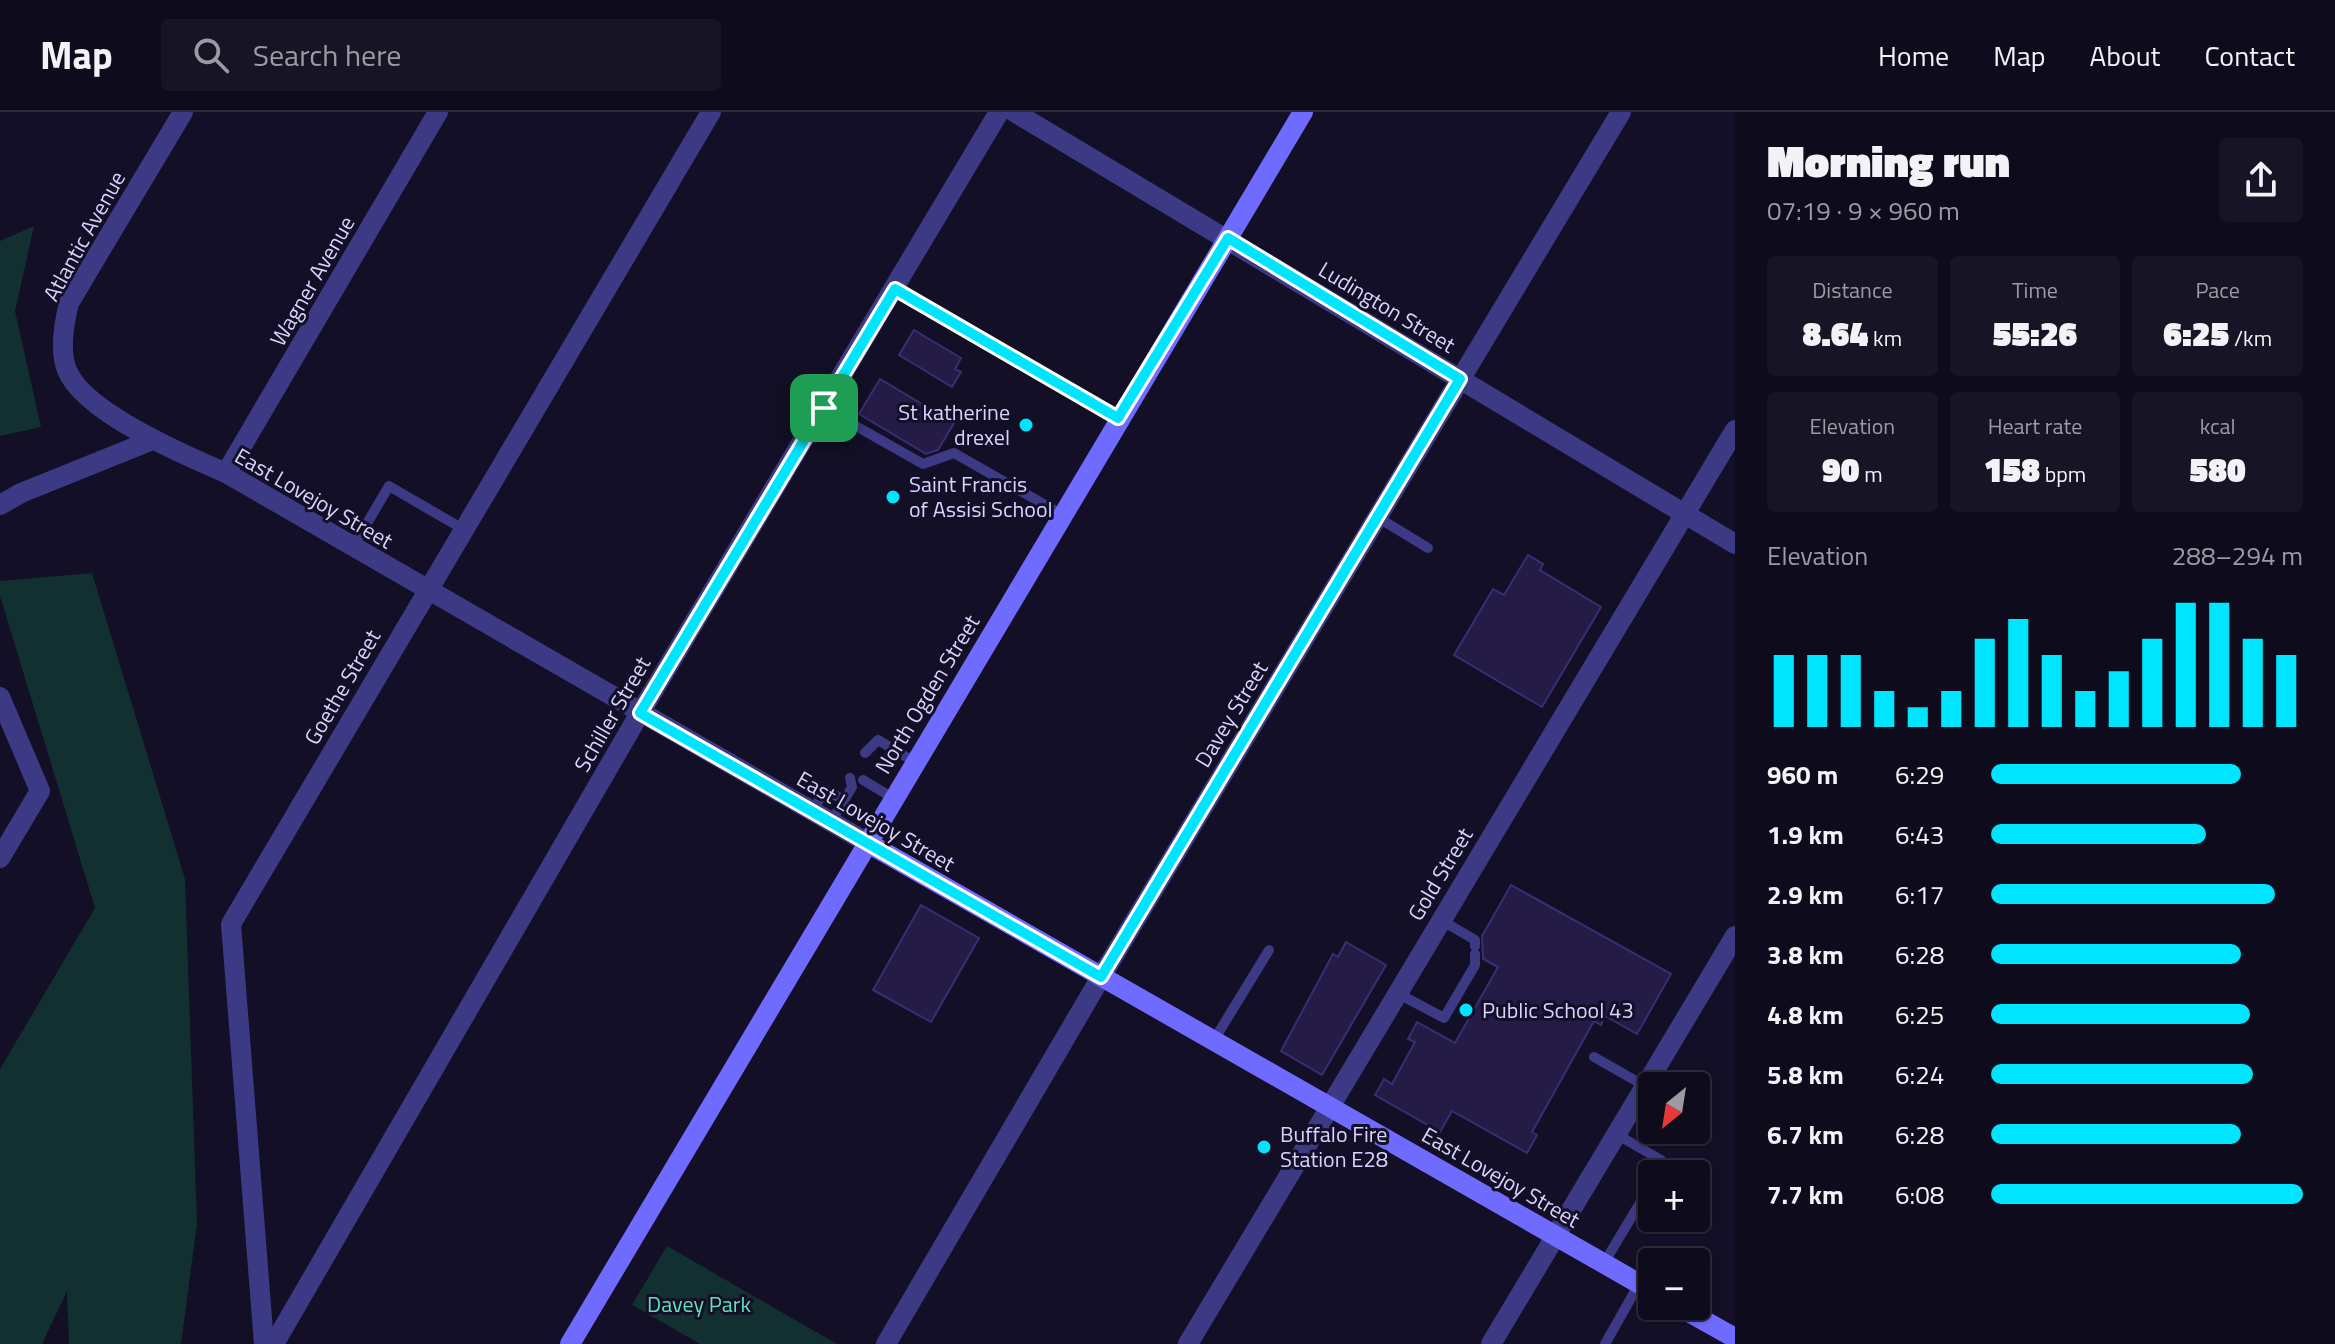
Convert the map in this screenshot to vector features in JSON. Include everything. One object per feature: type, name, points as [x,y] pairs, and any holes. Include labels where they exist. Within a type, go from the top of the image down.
[{"type":"street","name":"Atlantic Avenue","points":[[79,389],[67,371],[64,353],[64,323],[69,303],[183,112]]},
{"type":"street","name":"Wagner Avenue","points":[[226,473],[438,112]]},
{"type":"street","name":"Goethe Street","points":[[264,1344],[231,924],[711,112]]},
{"type":"street","name":"Schiller Street","points":[[274,1344],[640,713],[999,112]]},
{"type":"street","name":"Ludington Street","points":[[1014,112],[1735,544]]},
{"type":"street","name":"North Ogden Street","points":[[570,1344],[1118,418],[1303,112]]},
{"type":"street","name":"Davey Street","points":[[886,1344],[1101,977],[1621,112]]},
{"type":"street","name":"East Lovejoy Street","points":[[79,389],[150,441],[226,473],[1638,1283]]},
{"type":"street","name":"Gold Street","points":[[1188,1344],[1735,430]]},
{"type":"street","points":[[0,505],[21,493],[150,441]]},
{"type":"street","points":[[0,697],[40,791],[0,858]]},
{"type":"street","points":[[1653,1072],[1735,936]]},
{"type":"street","points":[[1491,1344],[1638,1098]]},
{"type":"street","points":[[1704,1320],[1734,1336]]},
{"type":"lane","points":[[895,289],[1118,418]]},
{"type":"lane","points":[[824,408],[923,464],[954,453],[1061,514]]},
{"type":"lane","points":[[353,547],[389,486],[463,529]]},
{"type":"lane","points":[[1377,517],[1428,548]]},
{"type":"lane","points":[[870,753],[878,740],[915,762]]},
{"type":"lane","points":[[831,822],[856,782],[893,798]]},
{"type":"lane","points":[[812,812],[825,790],[844,800]]},
{"type":"lane","points":[[1397,993],[1444,1018],[1475,965],[1475,940],[1441,920]]},
{"type":"lane","points":[[1214,1040],[1269,950]]},
{"type":"lane","points":[[1594,1057],[1638,1082]]},
{"type":"lane","points":[[1616,1134],[1661,1160]]},
{"type":"lane","points":[[1604,1263],[1638,1206]]},
{"type":"lane","points":[[1605,1344],[1638,1299]]},
{"type":"green space","points":[[34,226],[15,311],[41,427],[0,436],[0,241]]},
{"type":"green space","points":[[92,573],[185,879],[197,1224],[181,1344],[69,1344],[67,1291],[42,1344],[0,1344],[0,1069],[95,908],[0,596],[0,581]]},
{"type":"green space","name":"Davey Park","points":[[667,1246],[837,1344],[700,1344],[632,1305]]},
{"type":"building","points":[[914,330],[961,358],[955,369],[961,372],[952,387],[899,355]]},
{"type":"building","points":[[880,379],[954,423],[938,450],[926,454],[859,414]]},
{"type":"building","points":[[1528,555],[1543,564],[1540,570],[1601,607],[1542,707],[1454,655],[1493,589],[1504,595]]},
{"type":"building","points":[[1511,885],[1671,974],[1637,1034],[1605,1016],[1601,1025],[1594,1021],[1532,1132],[1537,1135],[1527,1153],[1452,1111],[1440,1132],[1375,1095],[1384,1079],[1392,1084],[1415,1042],[1408,1039],[1417,1022],[1455,1043],[1498,967],[1483,959],[1482,936]]},
{"type":"building","points":[[921,905],[979,938],[931,1022],[873,990]]},
{"type":"building","points":[[1346,942],[1386,965],[1322,1075],[1281,1051],[1333,954],[1338,957]]},
{"type":"place","name":"St katherine drexel","points":[[1026,425]]},
{"type":"place","name":"Saint Francis of Assisi School","points":[[893,497]]},
{"type":"place","name":"Public School 43","points":[[1466,1010]]},
{"type":"place","name":"Buffalo Fire Station E28","points":[[1264,1147]]},
{"type":"route","points":[[1228,238],[1460,379],[1101,977],[640,713],[824,408],[895,289],[1118,418],[1228,238]]}]
